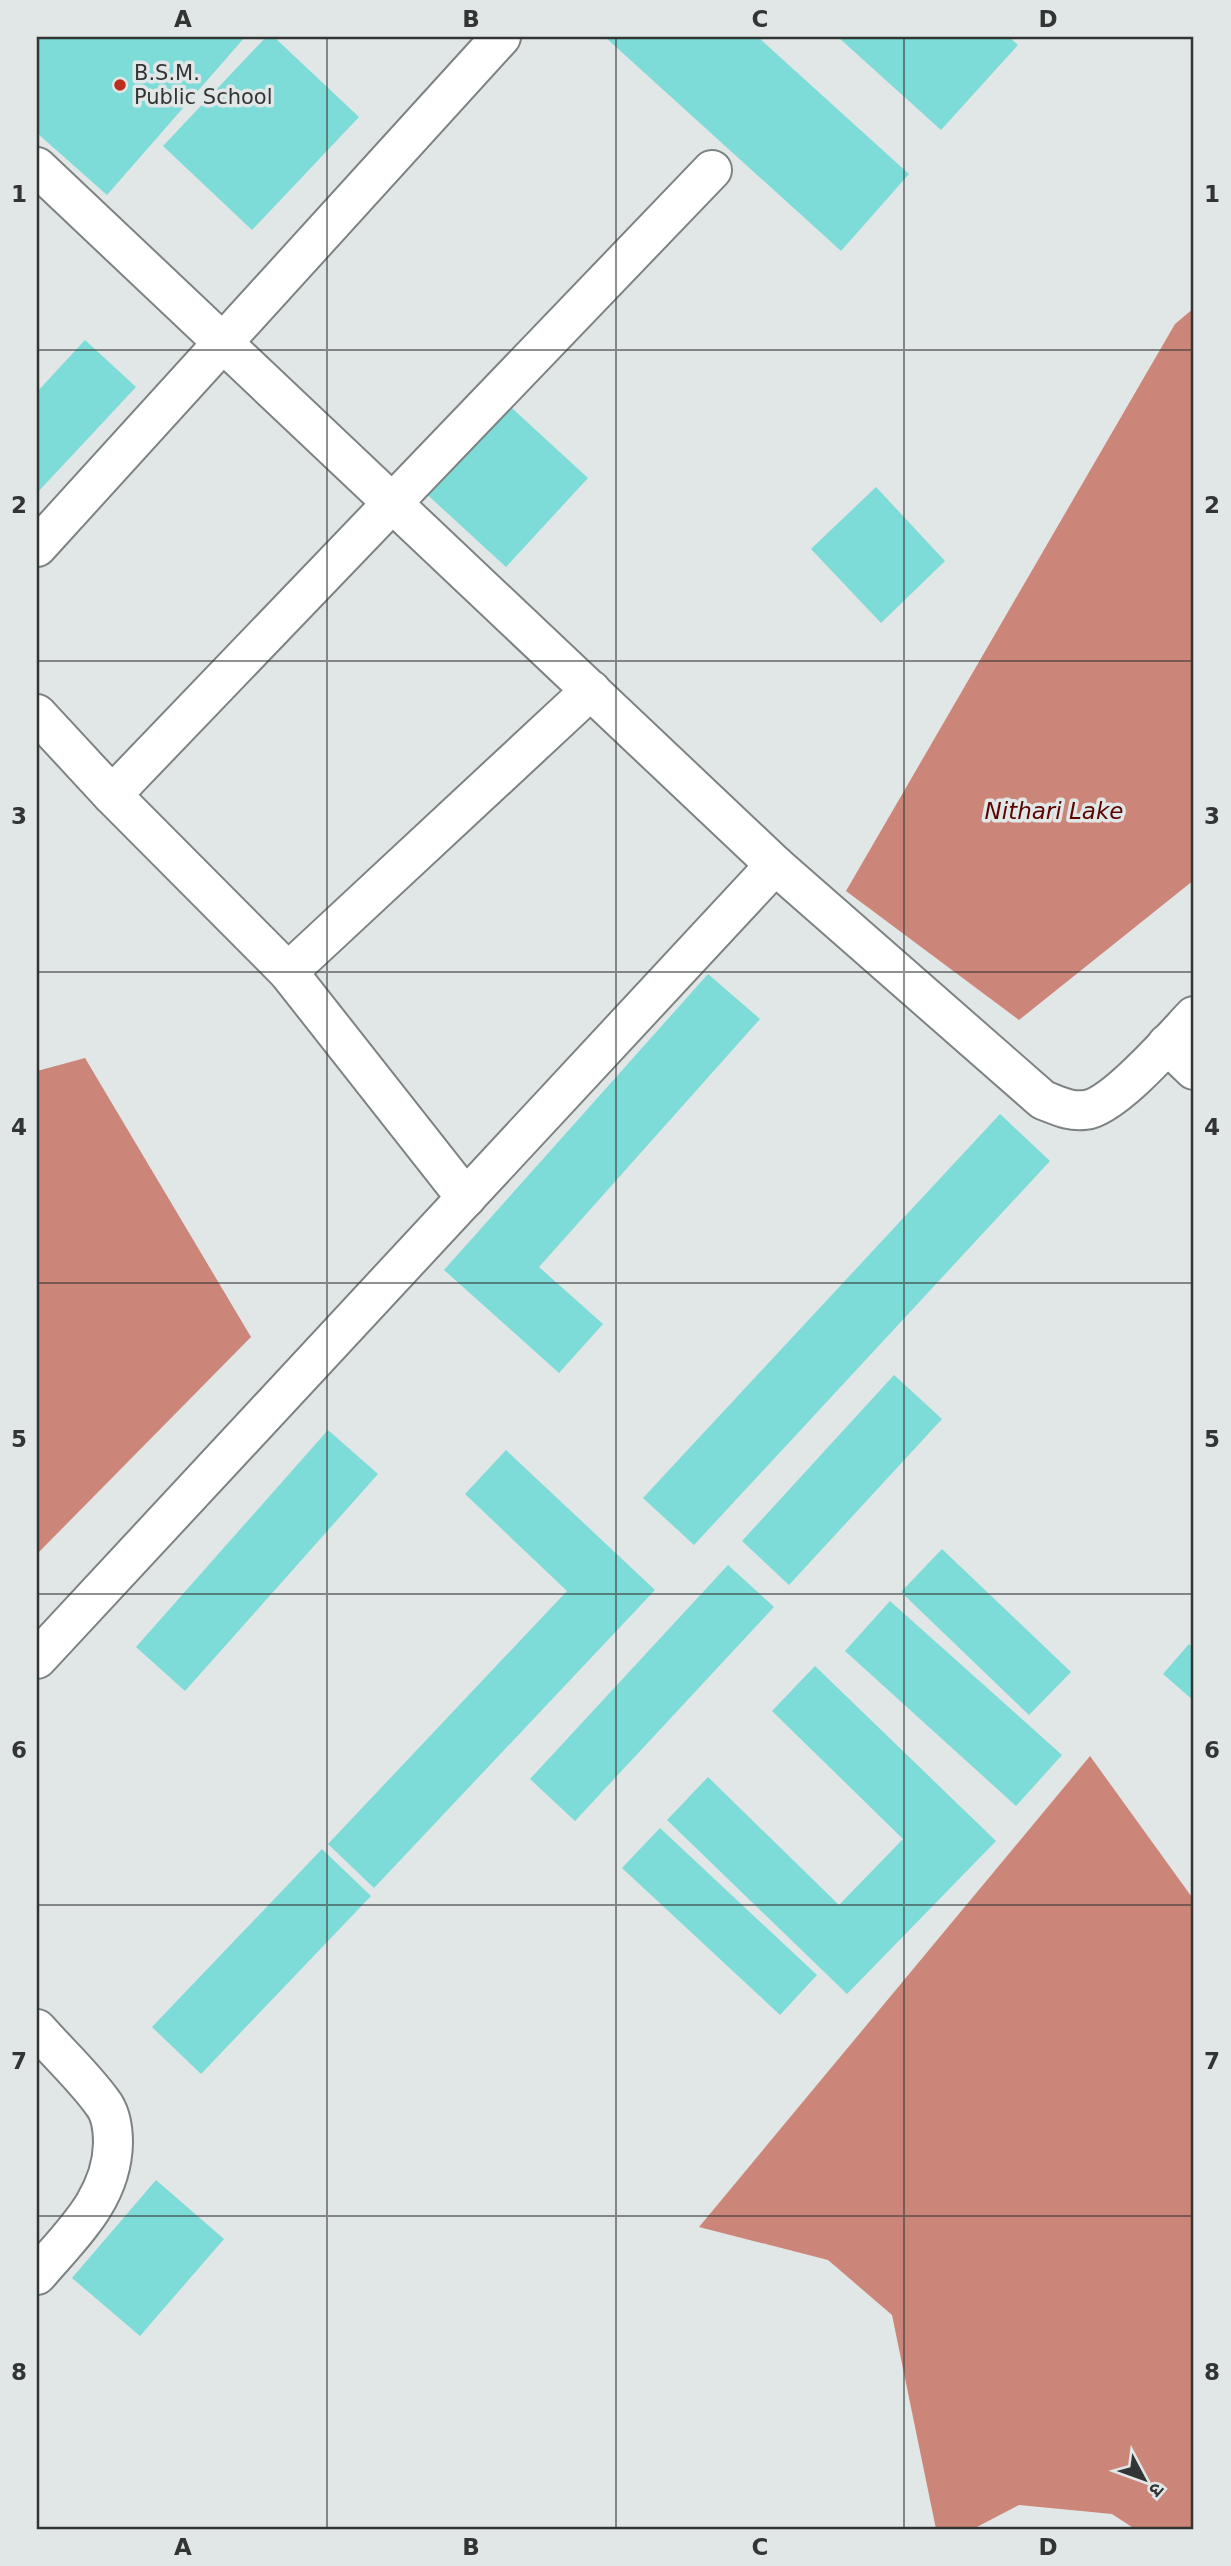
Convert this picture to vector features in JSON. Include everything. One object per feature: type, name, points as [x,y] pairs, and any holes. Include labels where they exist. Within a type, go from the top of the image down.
[{"type":"street","points":[[37,547],[225,344],[501,37]]},
{"type":"street","points":[[37,167],[775,865],[1043,1100],[1067,1110],[1086,1110],[1106,1103],[1194,1016]]},
{"type":"street","points":[[112,795],[712,170]]},
{"type":"street","points":[[288,972],[591,690]]},
{"type":"street","points":[[37,714],[112,795],[288,972],[466,1198]]},
{"type":"street","points":[[37,1659],[775,865]]},
{"type":"street","points":[[1167,1044],[1194,1070]]},
{"type":"street","points":[[37,2029],[104,2104],[113,2127],[113,2155],[106,2184],[95,2206],[37,2275]]},
{"type":"water","name":"Nithari Lake","points":[[1194,308],[1194,880],[1019,1020],[846,891],[1175,324]]},
{"type":"water","points":[[85,1058],[251,1337],[37,1554],[37,1071]]},
{"type":"water","points":[[1090,1756],[1194,1900],[1194,2529],[1135,2529],[1112,2514],[1019,2505],[973,2529],[936,2529],[892,2315],[828,2260],[699,2227]]},
{"type":"building","name":"B.S.M. Public School","points":[[37,37],[245,37],[107,195],[37,133]]},
{"type":"building","points":[[266,37],[274,37],[359,117],[252,230],[163,146]]},
{"type":"building","points":[[605,37],[758,37],[909,174],[841,251]]},
{"type":"building","points":[[838,37],[1009,37],[1018,45],[941,130]]},
{"type":"building","points":[[85,340],[136,387],[37,493],[37,392]]},
{"type":"building","points":[[503,400],[588,478],[506,567],[420,488]]},
{"type":"building","points":[[876,487],[945,561],[881,623],[811,549]]},
{"type":"building","points":[[708,974],[760,1019],[539,1267],[603,1324],[559,1373],[444,1270]]},
{"type":"building","points":[[1000,1114],[1050,1161],[694,1545],[643,1498]]},
{"type":"building","points":[[894,1375],[942,1419],[789,1585],[742,1541]]},
{"type":"building","points":[[328,1430],[378,1474],[185,1691],[136,1647]]},
{"type":"building","points":[[506,1450],[655,1590],[374,1888],[328,1844],[567,1591],[465,1494]]},
{"type":"building","points":[[942,1549],[1071,1672],[1029,1715],[901,1592]]},
{"type":"building","points":[[728,1565],[774,1607],[575,1821],[530,1779]]},
{"type":"building","points":[[890,1601],[1062,1755],[1016,1806],[845,1651]]},
{"type":"building","points":[[1189,1644],[1194,1649],[1194,1701],[1163,1674]]},
{"type":"building","points":[[815,1666],[996,1841],[847,1994],[667,1820],[708,1777],[839,1905],[903,1839],[772,1711]]},
{"type":"building","points":[[660,1828],[817,1975],[780,2015],[622,1868]]},
{"type":"building","points":[[322,1849],[371,1896],[201,2074],[152,2027]]},
{"type":"building","points":[[156,2180],[224,2239],[140,2336],[72,2278]]},
{"type":"place","name":"B.S.M. Public School","points":[[120,85]]}]
